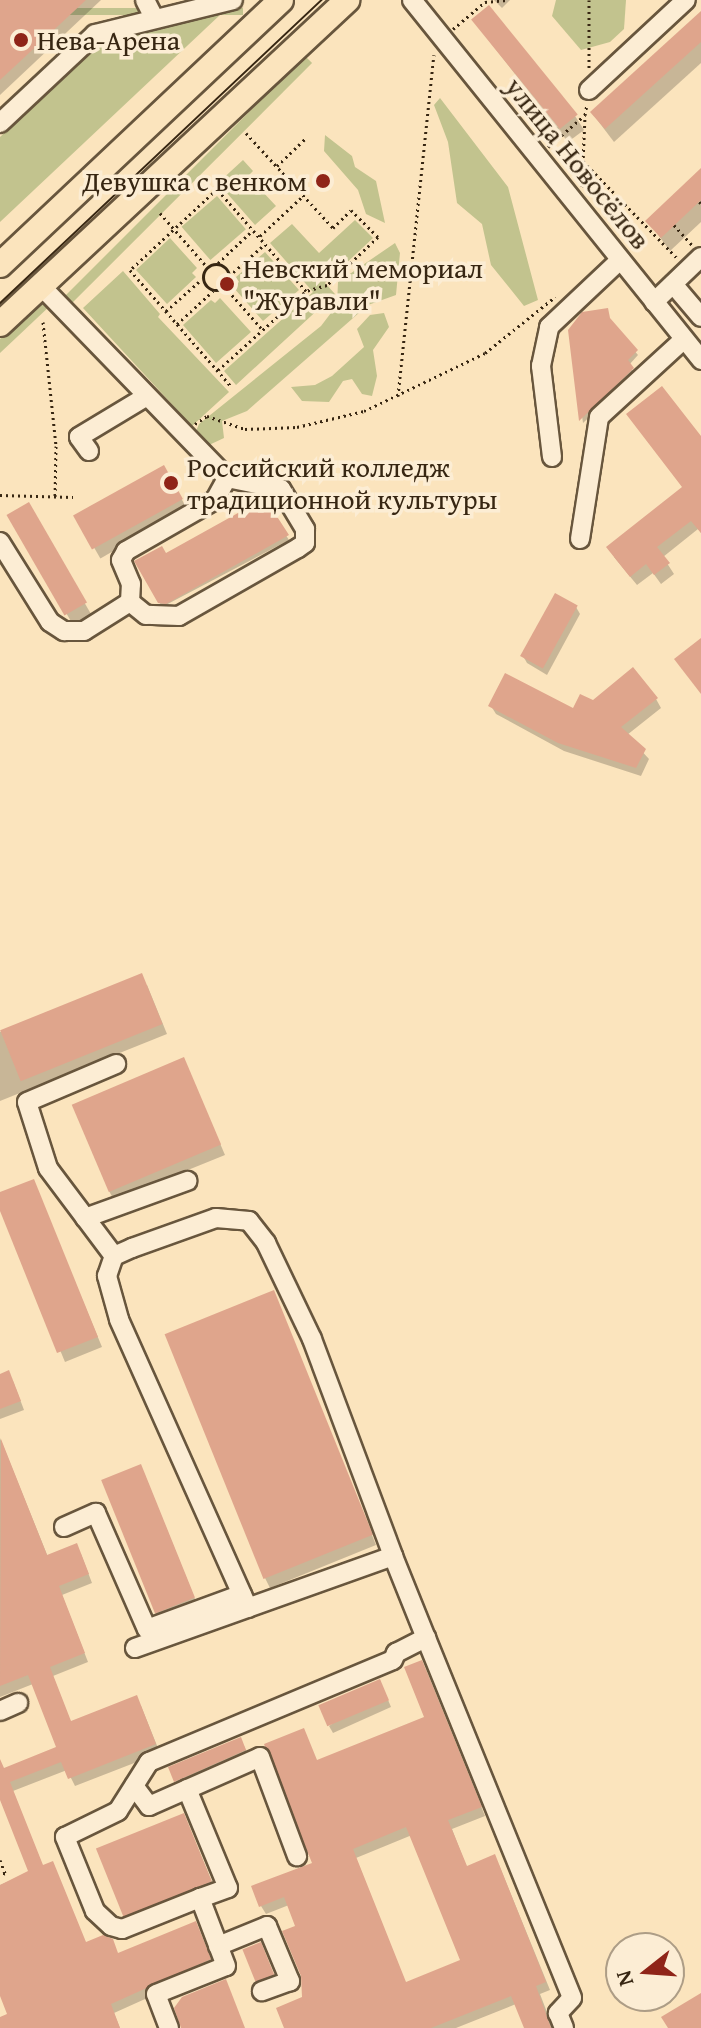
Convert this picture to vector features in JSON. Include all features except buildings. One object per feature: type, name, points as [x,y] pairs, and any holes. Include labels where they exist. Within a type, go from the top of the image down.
[{"type":"main road","points":[[0,265],[281,0]]},
{"type":"main road","points":[[0,324],[348,0]]},
{"type":"street","points":[[145,0],[154,18]]},
{"type":"street","points":[[0,123],[95,34],[233,0]]},
{"type":"street","name":"улица Новосёлов","points":[[412,0],[701,360]]},
{"type":"street","points":[[589,90],[686,0]]},
{"type":"street","points":[[552,457],[541,366],[549,327],[620,260]]},
{"type":"street","points":[[654,302],[697,260]]},
{"type":"street","points":[[673,284],[701,317]]},
{"type":"street","points":[[41,286],[227,478],[281,489],[305,529],[305,543],[179,616],[146,615],[130,602]]},
{"type":"street","points":[[580,539],[599,417],[684,339]]},
{"type":"street","points":[[89,451],[79,437],[147,396]]},
{"type":"street","points":[[130,602],[131,584],[121,560],[126,551],[215,500],[227,478]]},
{"type":"street","points":[[0,542],[50,622],[64,631],[84,631],[130,602]]},
{"type":"street","points":[[114,1256],[48,1168],[27,1102],[116,1064]]},
{"type":"street","points":[[85,1218],[187,1181]]},
{"type":"street","points":[[114,1256],[216,1218],[249,1221],[266,1243],[312,1339],[393,1556],[572,1998],[558,2013],[564,2028]]},
{"type":"street","points":[[114,1256],[107,1276],[119,1319],[245,1601]]},
{"type":"street","points":[[64,1527],[96,1513],[147,1629],[393,1556]]},
{"type":"street","points":[[135,1648],[245,1601]]},
{"type":"street","points":[[187,1789],[228,1888],[122,1929],[95,1911],[65,1837],[118,1811],[149,1762],[393,1660],[396,1653],[426,1638]]},
{"type":"street","points":[[134,1786],[149,1806],[260,1757],[297,1856]]},
{"type":"street","points":[[169,2028],[156,1994],[226,1966],[200,1898]]},
{"type":"street","points":[[218,1946],[267,1926],[290,1981],[262,1991]]},
{"type":"path","points":[[453,29],[485,2],[507,0]]},
{"type":"path","points":[[582,190],[589,90],[589,0]]},
{"type":"path","points":[[398,396],[435,44]]},
{"type":"path","points":[[547,147],[585,115]]},
{"type":"path","points":[[218,370],[306,291],[327,285],[378,237],[351,210],[333,228],[246,133]]},
{"type":"path","points":[[277,166],[305,139]]},
{"type":"path","points":[[583,161],[697,260]]},
{"type":"path","points":[[231,386],[130,270],[217,189],[306,291]]},
{"type":"path","points":[[259,237],[304,195]]},
{"type":"path","points":[[160,213],[208,268]]},
{"type":"path","points":[[674,225],[697,260]]},
{"type":"path","points":[[166,311],[202,279],[208,268],[218,263],[253,230]]},
{"type":"path","points":[[177,324],[213,291],[224,286],[229,276],[265,244]]},
{"type":"path","points":[[218,263],[229,276]]},
{"type":"path","points":[[202,279],[213,291]]},
{"type":"path","points":[[224,286],[262,329]]},
{"type":"path","points":[[203,417],[245,429],[322,424],[398,396],[485,353],[559,295],[572,303]]},
{"type":"path","points":[[43,322],[56,446],[55,497]]},
{"type":"path","points":[[0,495],[73,497]]},
{"type":"path","points":[[0,1860],[5,1873],[0,1875]]},
{"type":"green space","points":[[556,0],[626,0],[624,29],[610,42],[581,50],[552,16]]},
{"type":"green space","points":[[0,8],[243,8],[243,15],[0,15]]},
{"type":"green space","points":[[221,12],[0,222],[0,137],[86,55],[116,38]]},
{"type":"green space","points":[[305,56],[312,63],[69,306],[62,299]]},
{"type":"green space","points":[[440,98],[508,187],[538,300],[524,306],[491,265],[482,224],[457,203],[448,142],[434,105]]},
{"type":"green space","points":[[325,135],[352,156],[355,167],[376,181],[385,223],[366,214],[358,190],[324,151]]},
{"type":"green space","points":[[243,160],[253,171],[248,176],[276,206],[255,225],[218,183]]},
{"type":"green space","points":[[217,196],[246,229],[210,260],[182,227]]},
{"type":"green space","points":[[355,220],[373,238],[325,283],[335,294],[236,385],[224,371],[313,292],[270,243],[292,224],[319,253]]},
{"type":"green space","points":[[170,238],[197,268],[192,273],[196,277],[167,304],[136,270]]},
{"type":"green space","points":[[395,243],[400,253],[396,295],[368,305],[247,411],[222,421],[224,438],[209,445],[194,436],[199,424],[321,326],[337,305],[338,282]]},
{"type":"green space","points":[[265,252],[299,290],[263,321],[233,287],[239,282],[236,277]]},
{"type":"green space","points":[[123,271],[160,314],[158,317],[229,392],[192,426],[83,308]]},
{"type":"green space","points":[[220,298],[251,332],[216,363],[183,325],[211,300],[215,303]]},
{"type":"green space","points":[[43,299],[52,304],[0,353],[0,339]]},
{"type":"green space","points":[[384,313],[389,327],[373,350],[377,376],[372,396],[362,394],[352,379],[343,381],[329,402],[302,401],[291,387],[315,385],[332,376],[364,347],[357,329],[370,315]]},
{"type":"tram line","points":[[0,303],[322,0]]},
{"type":"place","name":"Нева-Арена","points":[[21,40]]},
{"type":"place","name":"Девушка с венком","points":[[323,181]]},
{"type":"place","name":"Невский мемориал \"Журавли\"","points":[[227,284]]},
{"type":"place","name":"Российский колледж традиционной культуры","points":[[171,483]]}]
